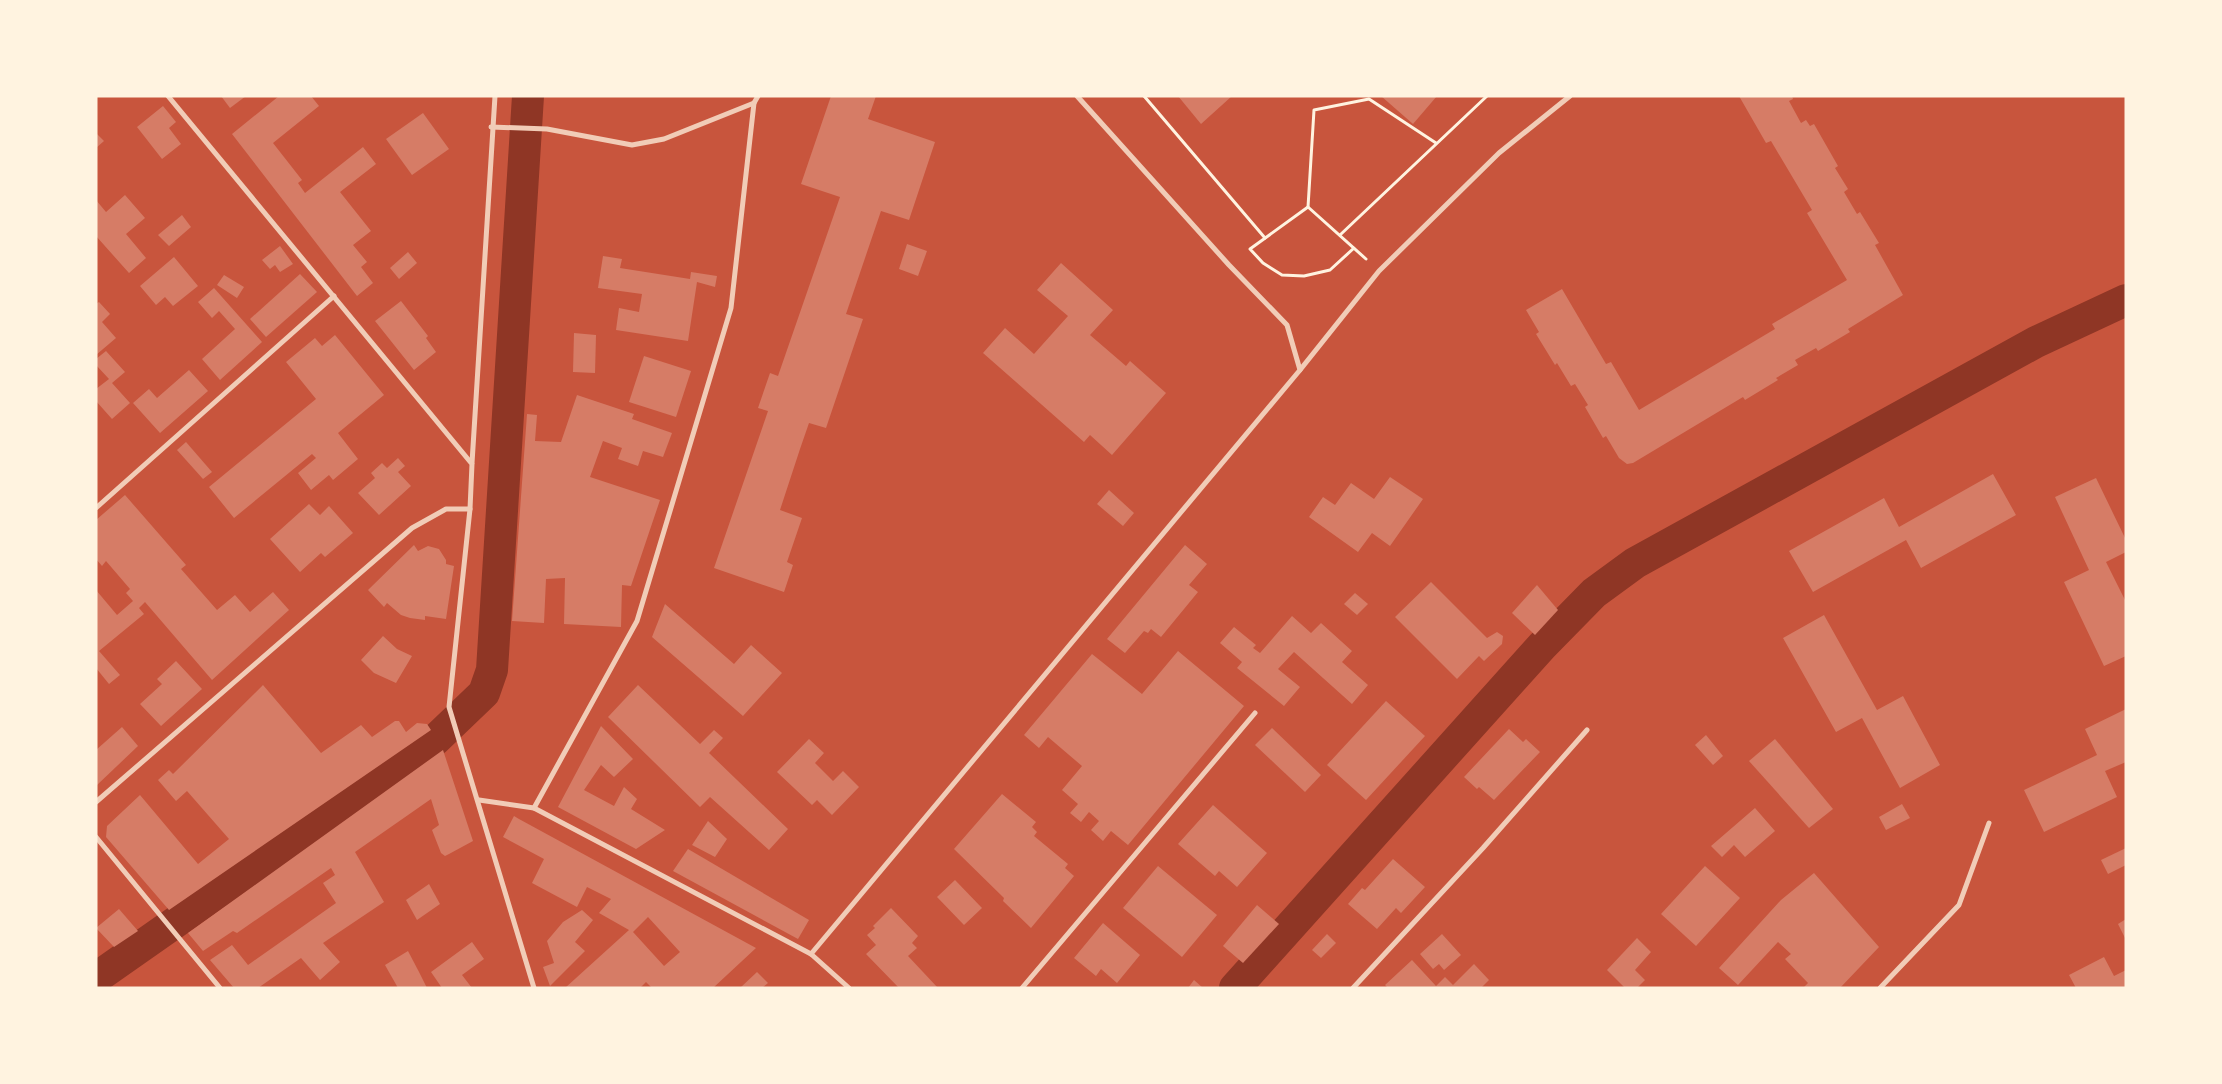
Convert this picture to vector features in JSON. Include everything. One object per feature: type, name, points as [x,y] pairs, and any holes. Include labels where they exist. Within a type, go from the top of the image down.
[{"type":"street","points":[[168,96],[472,464]]},
{"type":"street","points":[[495,96],[470,509],[449,707],[457,737],[479,800],[534,988]]},
{"type":"street","points":[[534,808],[637,621],[731,308],[754,103],[758,96]]},
{"type":"street","points":[[1077,96],[1229,265],[1287,325],[1300,370]]},
{"type":"street","points":[[811,954],[1300,370],[1379,271],[1500,154],[1570,96]]},
{"type":"street","points":[[492,127],[547,129],[632,145],[664,139],[754,103]]},
{"type":"street","points":[[96,508],[334,296]]},
{"type":"street","points":[[96,802],[412,528],[446,509],[470,509]]},
{"type":"street","points":[[1022,988],[1255,713]]},
{"type":"street","points":[[1353,988],[1483,848],[1588,730]]},
{"type":"street","points":[[479,800],[534,808],[811,954],[849,988]]},
{"type":"street","points":[[1880,988],[1959,905],[1989,823]]},
{"type":"street","points":[[96,837],[220,988]]},
{"type":"path","points":[[1144,96],[1265,238]]},
{"type":"path","points":[[1340,236],[1487,96]]},
{"type":"path","points":[[1308,207],[1314,110],[1370,99],[1436,144]]},
{"type":"path","points":[[1308,207],[1250,249],[1263,263],[1282,276],[1304,276],[1330,270],[1354,248]]},
{"type":"path","points":[[1308,207],[1379,271]]},
{"type":"building","points":[[221,96],[246,96],[230,108]]},
{"type":"building","points":[[279,96],[311,96],[319,106],[273,143],[302,180],[298,183],[305,193],[363,147],[376,164],[340,192],[371,231],[353,245],[367,262],[361,267],[373,283],[357,296],[232,134]]},
{"type":"building","points":[[831,96],[876,96],[868,119],[935,142],[909,220],[881,211],[846,314],[863,319],[826,428],[809,423],[800,449],[780,510],[802,518],[787,562],[793,565],[784,592],[714,568],[768,411],[758,408],[770,373],[778,376],[840,197],[801,184]]},
{"type":"building","points":[[1178,96],[1232,96],[1201,124]]},
{"type":"building","points":[[1381,96],[1437,96],[1413,124]]},
{"type":"building","points":[[1739,96],[1792,96],[1793,99],[1789,101],[1801,123],[1806,120],[1810,126],[1814,124],[1838,166],[1835,168],[1848,189],[1844,192],[1857,214],[1860,212],[1879,243],[1875,245],[1903,295],[1848,329],[1850,332],[1818,351],[1816,348],[1795,360],[1798,365],[1776,378],[1778,380],[1745,400],[1743,397],[1633,463],[1627,464],[1619,458],[1606,436],[1603,438],[1585,407],[1588,405],[1575,384],[1571,386],[1557,363],[1555,365],[1536,334],[1539,332],[1526,310],[1562,289],[1606,364],[1611,362],[1639,410],[1775,329],[1772,324],[1847,280],[1807,213],[1812,210],[1771,141],[1766,143]]},
{"type":"building","points":[[163,106],[176,122],[169,128],[181,144],[162,159],[137,127]]},
{"type":"building","points":[[423,113],[449,149],[412,175],[386,139]]},
{"type":"building","points":[[96,133],[104,141],[96,148]]},
{"type":"building","points":[[125,195],[145,218],[126,234],[146,258],[129,273],[96,236],[96,200],[106,212]]},
{"type":"building","points":[[182,215],[191,227],[169,246],[158,235]]},
{"type":"building","points":[[907,244],[927,251],[918,276],[899,269]]},
{"type":"building","points":[[280,246],[293,264],[280,272],[275,265],[270,269],[262,260]]},
{"type":"building","points":[[408,252],[417,263],[399,279],[390,268]]},
{"type":"building","points":[[603,256],[622,259],[620,268],[690,279],[691,272],[717,276],[715,287],[697,282],[688,341],[616,330],[619,308],[639,312],[642,294],[598,288]]},
{"type":"building","points":[[174,257],[198,286],[173,306],[165,297],[156,305],[140,286]]},
{"type":"building","points":[[1061,263],[1113,310],[1090,335],[1126,366],[1130,361],[1166,393],[1112,455],[1090,435],[1084,442],[983,353],[1005,328],[1034,354],[1068,316],[1037,290]]},
{"type":"building","points":[[300,274],[317,292],[266,337],[250,319]]},
{"type":"building","points":[[224,275],[244,287],[237,298],[217,285]]},
{"type":"building","points":[[214,288],[262,342],[220,380],[202,359],[235,329],[219,311],[212,318],[198,302]]},
{"type":"building","points":[[401,301],[428,336],[426,338],[436,352],[414,370],[375,321]]},
{"type":"building","points":[[99,302],[110,314],[102,322],[116,338],[96,355],[96,304]]},
{"type":"building","points":[[574,333],[596,335],[595,373],[573,372]]},
{"type":"building","points":[[335,335],[384,395],[338,433],[358,459],[333,480],[329,475],[311,490],[298,473],[316,458],[312,454],[234,518],[209,487],[316,399],[286,362],[315,338],[322,346]]},
{"type":"building","points":[[106,351],[125,372],[112,383],[130,403],[112,419],[96,401],[96,389],[109,379],[96,365],[96,359]]},
{"type":"building","points":[[644,356],[691,371],[676,417],[629,402]]},
{"type":"building","points":[[189,370],[208,391],[160,433],[133,403],[149,389],[157,398]]},
{"type":"building","points":[[577,395],[634,414],[632,419],[672,433],[663,457],[643,451],[638,466],[618,459],[622,448],[603,441],[590,477],[660,500],[631,586],[622,585],[621,627],[564,624],[565,578],[546,579],[544,623],[512,621],[527,414],[537,415],[535,441],[561,442]]},
{"type":"building","points":[[186,442],[212,472],[203,479],[177,450]]},
{"type":"building","points":[[398,458],[405,466],[398,472],[411,486],[379,515],[358,493],[375,478],[371,473],[382,463],[387,468]]},
{"type":"building","points":[[1993,474],[2016,515],[1921,568],[1906,540],[1813,592],[1789,551],[1884,498],[1899,527]]},
{"type":"building","points":[[1390,477],[1423,499],[1390,546],[1372,533],[1358,552],[1309,517],[1323,497],[1335,505],[1351,483],[1374,499]]},
{"type":"building","points":[[2096,478],[2126,540],[2126,552],[2106,562],[2126,602],[2126,656],[2104,666],[2064,582],[2089,570],[2055,497]]},
{"type":"building","points":[[1109,490],[1134,513],[1123,526],[1097,504]]},
{"type":"building","points":[[125,495],[186,565],[181,569],[217,610],[235,595],[250,612],[273,592],[289,610],[212,680],[145,602],[139,608],[144,614],[99,651],[120,675],[109,684],[96,668],[96,590],[117,615],[133,601],[126,593],[130,589],[106,561],[102,566],[96,559],[96,520]]},
{"type":"building","points":[[309,504],[320,515],[329,506],[353,533],[325,557],[321,553],[300,572],[270,539]]},
{"type":"building","points":[[414,545],[418,551],[428,546],[439,549],[446,560],[446,564],[454,566],[446,619],[425,616],[425,620],[401,615],[387,603],[384,607],[368,590]]},
{"type":"building","points":[[1185,545],[1207,564],[1189,585],[1198,592],[1161,637],[1151,629],[1148,633],[1144,631],[1125,653],[1107,639]]},
{"type":"building","points":[[1431,582],[1487,638],[1497,632],[1503,636],[1502,644],[1484,661],[1479,656],[1457,679],[1395,617]]},
{"type":"building","points":[[1537,585],[1558,610],[1535,635],[1512,613]]},
{"type":"building","points":[[1355,593],[1368,604],[1357,615],[1344,604]]},
{"type":"building","points":[[665,604],[734,664],[751,645],[782,673],[743,716],[652,637]]},
{"type":"building","points":[[1824,615],[1877,710],[1903,696],[1940,765],[1900,788],[1862,718],[1836,732],[1783,638]]},
{"type":"building","points":[[1292,616],[1311,633],[1321,623],[1352,651],[1342,662],[1368,685],[1352,704],[1294,652],[1278,669],[1300,687],[1284,706],[1237,668],[1242,662],[1220,643],[1234,627],[1256,645],[1253,648],[1260,653]]},
{"type":"building","points":[[383,636],[397,649],[412,656],[396,683],[374,673],[361,660]]},
{"type":"building","points":[[1178,651],[1244,706],[1128,845],[1111,831],[1103,841],[1091,830],[1099,821],[1089,812],[1081,822],[1070,813],[1078,804],[1062,790],[1082,766],[1048,737],[1039,748],[1024,735],[1092,654],[1142,694]]},
{"type":"building","points":[[176,661],[202,689],[161,726],[140,704],[162,684],[157,679]]},
{"type":"building","points":[[263,685],[321,753],[361,725],[372,737],[395,721],[399,721],[406,732],[417,723],[427,724],[431,730],[169,910],[106,837],[107,826],[140,795],[198,864],[229,839],[187,791],[176,801],[158,780],[169,770],[173,774]]},
{"type":"building","points":[[638,685],[700,744],[714,730],[723,738],[709,753],[788,829],[769,850],[710,797],[700,807],[608,717]]},
{"type":"building","points":[[1386,701],[1425,736],[1366,800],[1327,765]]},
{"type":"building","points":[[2126,709],[2126,762],[2105,771],[2117,797],[2044,832],[2024,790],[2097,755],[2085,729]]},
{"type":"building","points":[[601,726],[633,759],[614,777],[601,765],[584,790],[614,806],[624,787],[637,799],[631,809],[665,830],[636,849],[558,807]]},
{"type":"building","points":[[122,727],[138,746],[96,786],[96,750]]},
{"type":"building","points":[[1272,728],[1321,775],[1305,792],[1255,745]]},
{"type":"building","points":[[1509,729],[1523,742],[1526,739],[1540,752],[1494,800],[1479,787],[1477,789],[1464,777]]},
{"type":"building","points":[[1706,735],[1723,756],[1713,765],[1695,745]]},
{"type":"building","points":[[809,739],[824,753],[815,763],[833,781],[843,771],[859,787],[832,815],[817,800],[812,805],[777,772]]},
{"type":"building","points":[[1775,739],[1833,809],[1809,828],[1749,761]]},
{"type":"building","points":[[443,750],[473,841],[445,856],[441,853],[432,830],[439,825],[431,799],[355,852],[384,902],[323,943],[340,962],[320,980],[301,958],[258,988],[234,988],[210,960],[232,945],[248,965],[336,903],[323,883],[335,875],[331,868],[237,933],[233,931],[203,951],[188,933]]},
{"type":"building","points":[[1002,794],[1036,822],[1032,827],[1037,832],[1034,836],[1068,864],[1065,868],[1074,876],[1031,928],[1003,901],[1004,898],[954,849]]},
{"type":"building","points":[[1902,804],[1910,818],[1886,830],[1879,817]]},
{"type":"building","points":[[1213,805],[1267,853],[1237,887],[1219,871],[1215,876],[1178,844]]},
{"type":"building","points":[[1755,808],[1775,831],[1745,857],[1734,845],[1722,857],[1711,846]]},
{"type":"building","points":[[514,816],[756,948],[713,988],[652,988],[646,982],[640,988],[565,988],[629,930],[599,913],[611,899],[587,887],[577,907],[532,883],[544,859],[503,837]],"holes":[[[648,917],[680,952],[664,966],[633,932]]]},
{"type":"building","points":[[708,821],[727,839],[715,857],[692,845]]},
{"type":"building","points":[[2126,848],[2126,865],[2108,874],[2101,860]]},
{"type":"building","points":[[688,849],[809,920],[798,939],[673,871]]},
{"type":"building","points":[[1393,859],[1425,887],[1401,913],[1396,908],[1377,929],[1348,904],[1362,888],[1365,890]]},
{"type":"building","points":[[1158,866],[1217,915],[1182,957],[1123,908]]},
{"type":"building","points":[[1705,866],[1740,898],[1696,946],[1661,914]]},
{"type":"building","points":[[1814,873],[1879,947],[1840,988],[1803,988],[1808,983],[1785,959],[1791,954],[1778,942],[1738,985],[1719,968],[1781,900]]},
{"type":"building","points":[[955,880],[982,908],[964,925],[937,897]]},
{"type":"building","points":[[429,884],[440,904],[417,920],[406,900]]},
{"type":"building","points":[[1257,905],[1279,924],[1243,963],[1223,946]]},
{"type":"building","points":[[891,908],[918,936],[912,943],[917,948],[908,956],[938,988],[899,988],[866,954],[876,945],[867,935]]},
{"type":"building","points":[[119,909],[138,931],[114,947],[96,928]]},
{"type":"building","points":[[582,910],[593,920],[575,942],[585,951],[550,986],[543,967],[554,963],[547,941],[563,922]]},
{"type":"building","points":[[2126,919],[2126,940],[2118,924]]},
{"type":"building","points":[[1103,923],[1140,955],[1117,983],[1101,969],[1096,976],[1074,958]]},
{"type":"building","points":[[1327,934],[1336,943],[1321,958],[1312,950]]},
{"type":"building","points":[[1442,934],[1461,955],[1444,970],[1439,964],[1433,969],[1420,954]]},
{"type":"building","points":[[1637,938],[1651,952],[1635,970],[1645,980],[1637,988],[1625,988],[1607,970]]},
{"type":"building","points":[[472,942],[484,959],[462,975],[472,988],[442,988],[431,972]]},
{"type":"building","points":[[408,951],[427,988],[398,988],[385,965]]},
{"type":"building","points":[[2104,957],[2114,976],[2126,970],[2126,988],[2076,988],[2069,975]]},
{"type":"building","points":[[1412,960],[1436,986],[1445,977],[1453,985],[1474,964],[1489,980],[1481,988],[1388,988],[1385,985]]},
{"type":"building","points":[[757,972],[768,983],[762,988],[740,988]]},
{"type":"building","points":[[1194,980],[1203,988],[1188,988]]},
{"type":"waterway","points":[[96,978],[435,740],[484,693],[492,670],[528,96]]},
{"type":"waterway","points":[[1235,988],[1542,646],[1594,593],[1635,563],[2036,342],[2126,300]]}]
